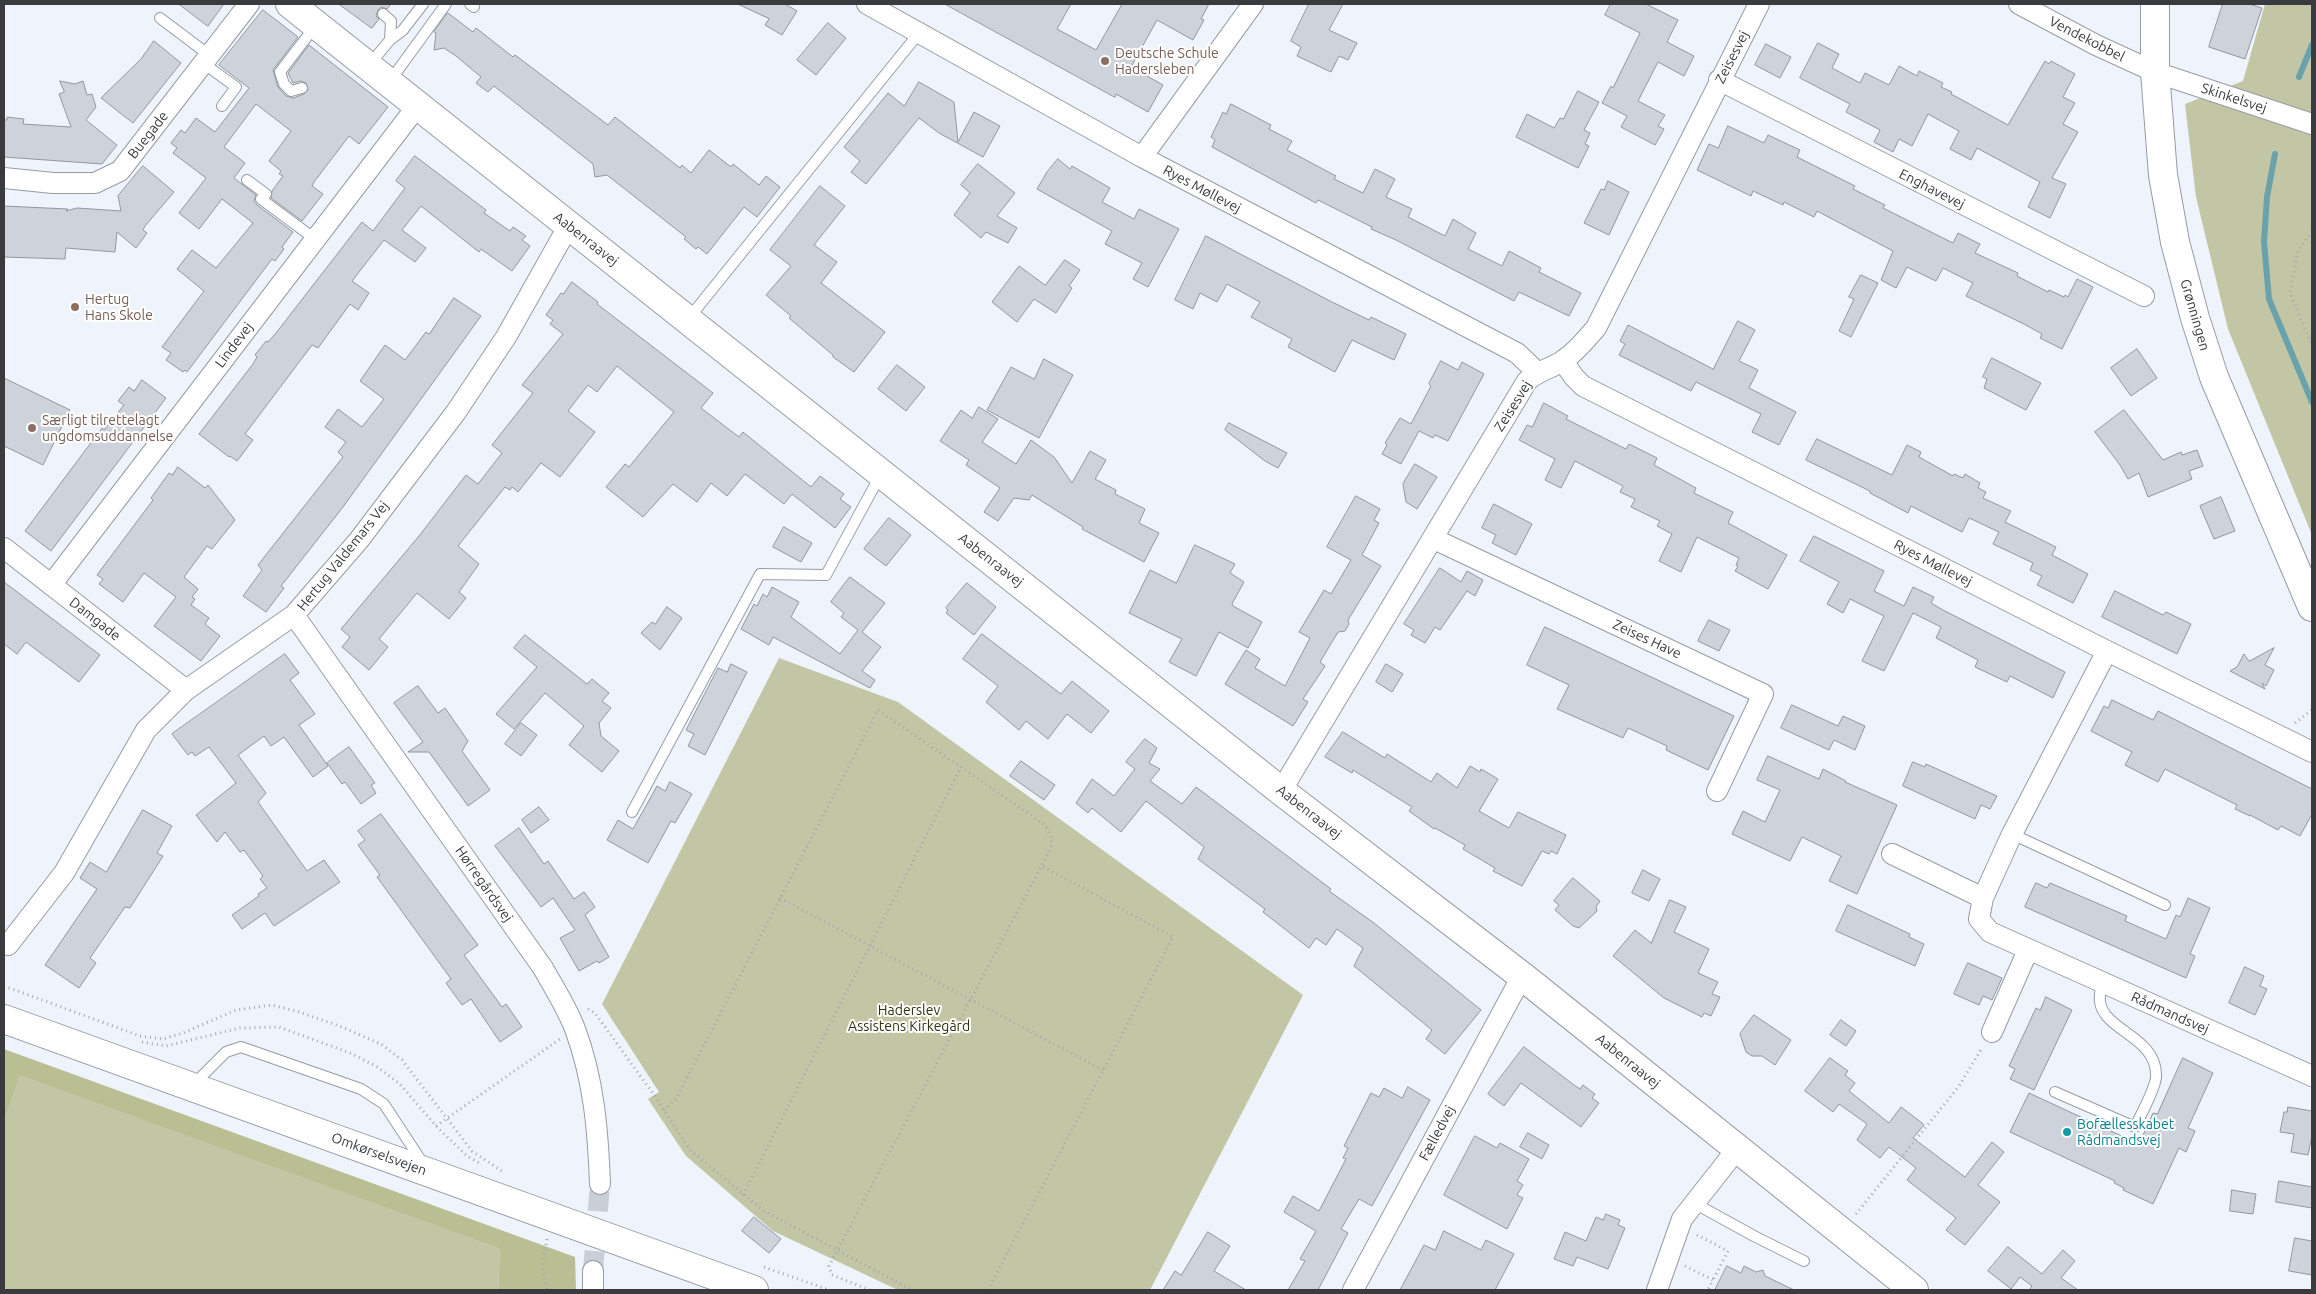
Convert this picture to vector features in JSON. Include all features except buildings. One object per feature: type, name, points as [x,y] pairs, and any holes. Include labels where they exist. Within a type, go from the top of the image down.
[{"type":"street","name":"Buegade","points":[[4,178],[52,183],[95,183],[120,171],[249,4]]},
{"type":"street","name":"Aabenraavej","points":[[290,4],[1281,791],[1522,976],[1914,1290]]},
{"type":"street","name":"Ryes Møllevej","points":[[867,4],[1142,157],[1517,353],[1537,372]]},
{"type":"street","points":[[1142,157],[1252,4]]},
{"type":"street","name":"Zeisesvej","points":[[1281,791],[1434,539],[1527,381],[1537,372],[1564,361],[1579,348],[1596,328],[1719,80],[1759,4]]},
{"type":"street","name":"Vendekobbel","points":[[2019,4],[2096,45],[2155,72]]},
{"type":"street","name":"Grønningen","points":[[2155,4],[2155,72],[2164,175],[2175,242],[2195,318],[2214,377],[2312,607]]},
{"type":"street","name":"Skinkelsvej","points":[[2155,72],[2312,124]]},
{"type":"street","name":"Enghavevej","points":[[1719,80],[2144,296]]},
{"type":"street","name":"Lindevej","points":[[51,585],[418,105]]},
{"type":"street","name":"Hertug Valdemars Vej","points":[[8,945],[64,873],[146,730],[186,690],[294,615],[359,540],[456,412],[506,337],[569,225]]},
{"type":"street","name":"Ryes Møllevej","points":[[1564,361],[1574,377],[1583,386],[2107,651],[2312,752]]},
{"type":"street","name":"Zeises Have","points":[[1434,539],[1763,694],[1717,790]]},
{"type":"street","name":"Damgade","points":[[4,548],[186,690]]},
{"type":"street","name":"Hørregårdsvej","points":[[294,615],[544,968],[574,1028],[591,1085],[598,1134],[600,1184]]},
{"type":"street","name":"Rådmandsvej","points":[[2107,651],[2012,834],[1983,898],[1978,919],[1990,932],[2028,950],[2312,1076]]},
{"type":"street","points":[[1892,854],[1983,898]]},
{"type":"street","points":[[1992,1032],[2028,950]]},
{"type":"street","name":"Fælledvej","points":[[1352,1290],[1522,976]]},
{"type":"street","name":"Omkørselsvejen","points":[[4,1019],[754,1290]]},
{"type":"street","points":[[1657,1290],[1680,1226],[1694,1203],[1737,1148]]},
{"type":"lane","points":[[390,40],[403,30],[423,4]]},
{"type":"lane","points":[[379,74],[446,4]]},
{"type":"lane","points":[[379,74],[390,40],[391,21],[383,14]]},
{"type":"lane","points":[[160,18],[236,88],[222,106]]},
{"type":"lane","points":[[302,88],[291,91],[284,84],[280,72],[316,24]]},
{"type":"lane","points":[[688,320],[919,33]]},
{"type":"lane","points":[[247,180],[266,194],[261,199],[315,240]]},
{"type":"lane","points":[[632,812],[760,574],[826,575],[882,473]]},
{"type":"lane","points":[[2012,834],[2165,905]]},
{"type":"lane","points":[[2055,1092],[2135,1127],[2153,1086],[2156,1078],[2155,1063],[2148,1050],[2108,1017],[2100,1004],[2101,983]]},
{"type":"lane","points":[[191,1087],[226,1052],[241,1047],[361,1089],[384,1104],[429,1172]]},
{"type":"lane","points":[[1694,1203],[1804,1261]]},
{"type":"path","points":[[2312,231],[2298,251],[2290,293],[2312,346]]},
{"type":"path","points":[[664,1110],[676,1099],[878,710],[1045,825],[1052,838],[1051,848],[835,1251],[829,1266],[832,1275],[870,1290]]},
{"type":"path","points":[[743,1195],[961,767]]},
{"type":"path","points":[[988,1290],[1173,937],[1042,866]]},
{"type":"path","points":[[780,898],[1104,1070]]},
{"type":"path","points":[[565,1010],[585,1007],[595,1013],[690,1150],[764,1212],[912,1290]]},
{"type":"path","points":[[436,1126],[574,1028]]},
{"type":"path","points":[[1841,1232],[1959,1086],[1992,1032]]},
{"type":"path","points":[[1680,1226],[1728,1250],[1708,1290]]},
{"type":"path","points":[[547,1238],[542,1266],[547,1290]]},
{"type":"path","points":[[1668,1258],[1713,1280]]},
{"type":"green space","points":[[2265,4],[2312,4],[2312,535],[2228,329],[2196,197],[2185,104],[2243,81]]},
{"type":"green space","name":"Haderslev Assistens Kirkegård","points":[[779,658],[898,702],[1303,995],[1150,1290],[898,1290],[773,1231],[686,1156],[648,1099],[659,1092],[602,1004]]},
{"type":"green space","points":[[4,1049],[575,1257],[576,1290],[498,1290],[500,1249],[20,1075],[4,1122]]},
{"type":"green space","points":[[20,1074],[500,1249],[498,1290],[4,1290],[4,1122]]},
{"type":"waterway","points":[[2299,77],[2312,45]]},
{"type":"waterway","points":[[2275,154],[2267,197],[2264,242],[2269,299],[2312,402]]},
{"type":"tunnel","points":[[593,1271],[600,1184]]},
{"type":"place","name":"Deutsche Schule Hadersleben","points":[[1105,61]]},
{"type":"place","name":"Hertug Hans Skole","points":[[75,307]]},
{"type":"place","name":"Særligt tilrettelagt ungdomsuddannelse","points":[[32,428]]},
{"type":"place","name":"Bofællesskabet Rådmandsvej","points":[[2067,1132]]}]
